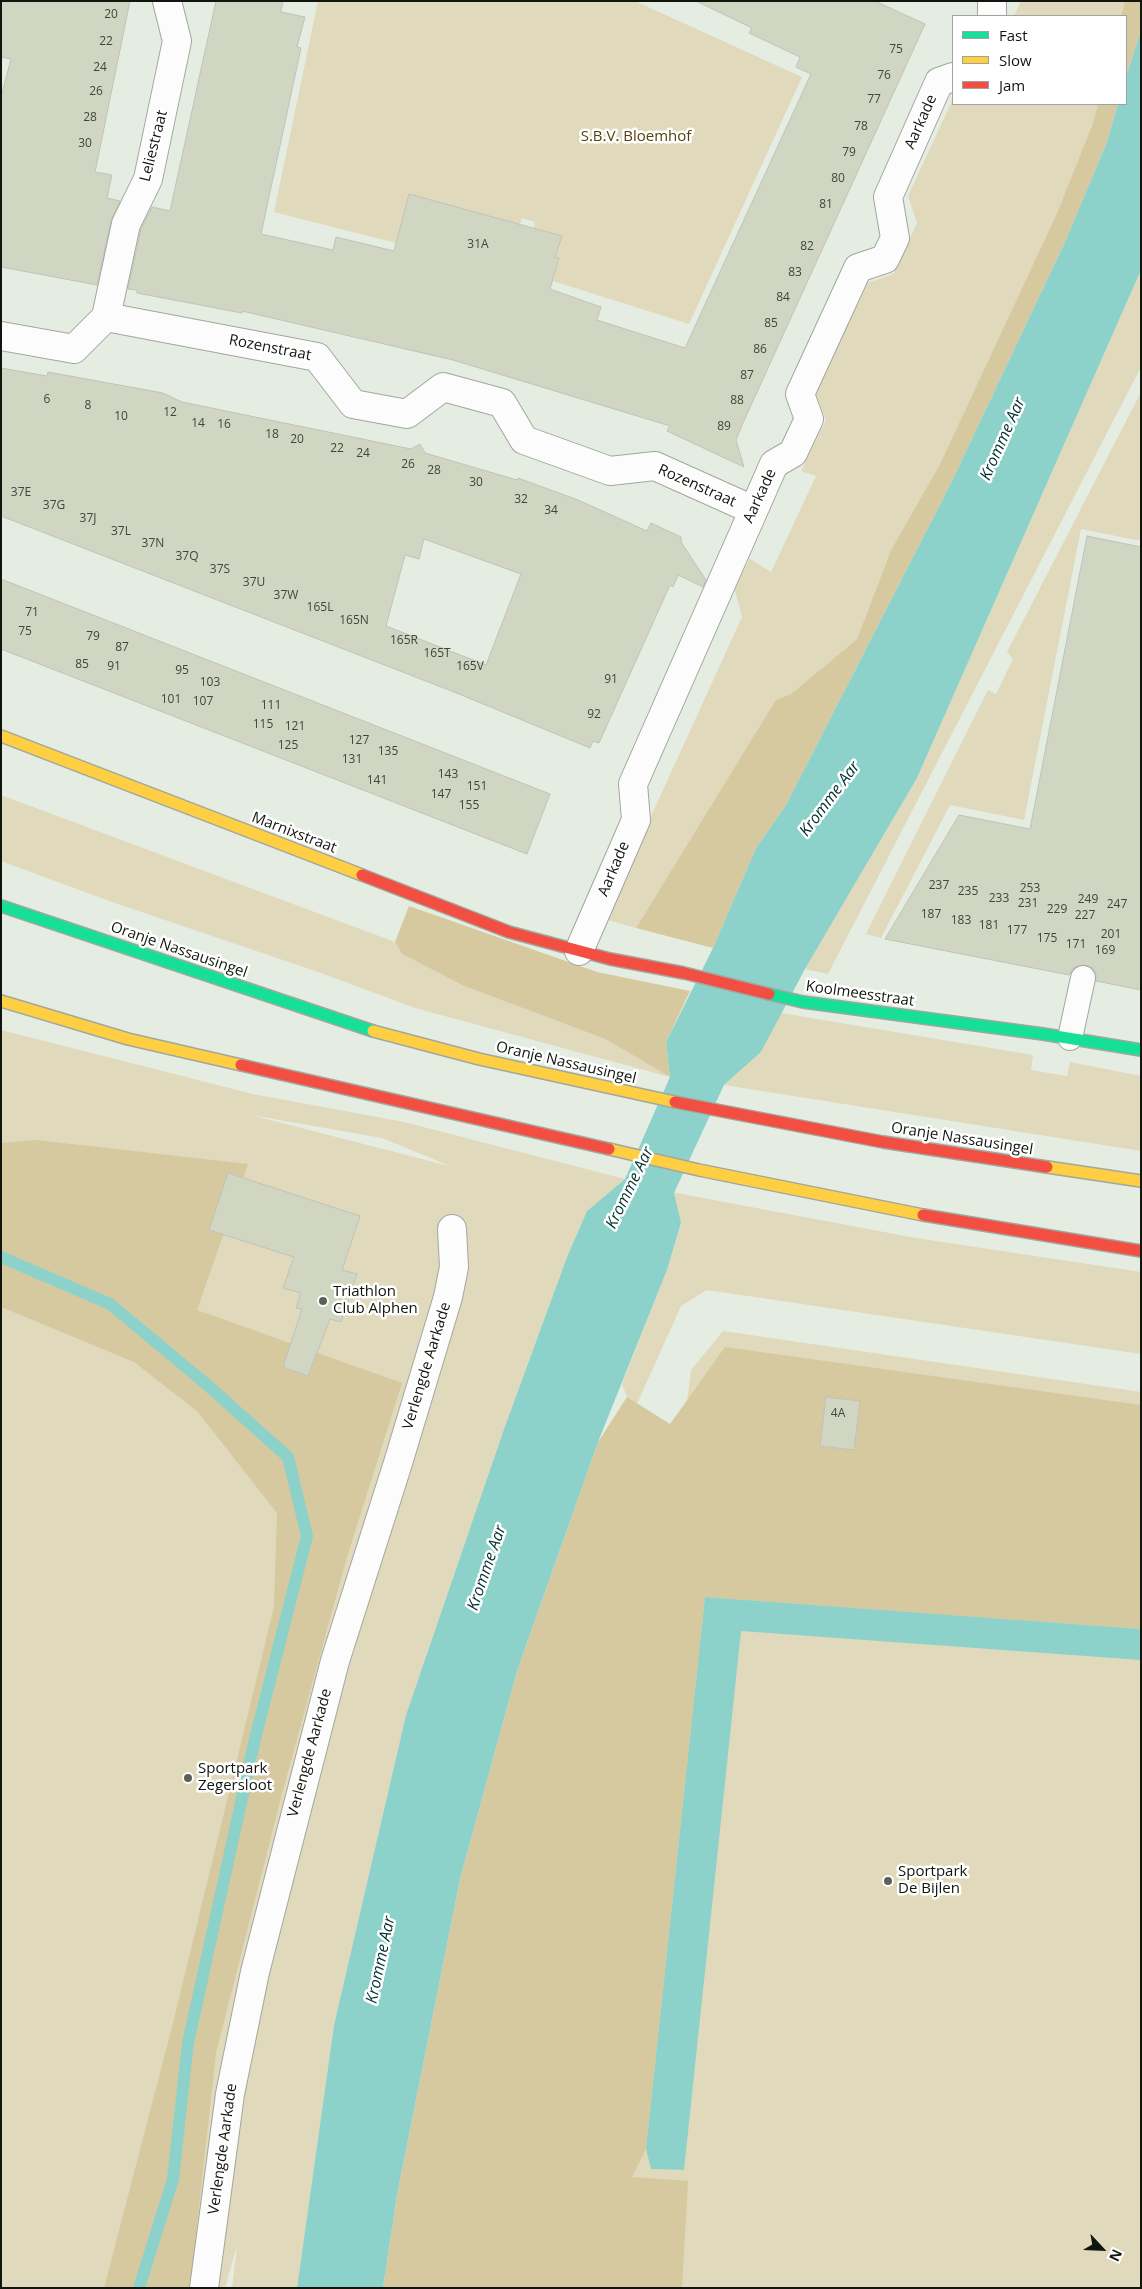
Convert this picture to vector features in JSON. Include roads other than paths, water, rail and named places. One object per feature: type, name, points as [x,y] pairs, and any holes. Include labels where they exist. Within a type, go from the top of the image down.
[{"type":"main road","name":"Marnixstraat","points":[[1,736],[509,932],[578,951]]},
{"type":"main road","name":"Oranje Nassausingel","points":[[1,906],[373,1031],[471,1057],[647,1097],[883,1142],[1141,1181]]},
{"type":"main road","name":"Koolmeesstraat","points":[[578,951],[684,973],[803,1002],[1070,1038],[1141,1050]]},
{"type":"main road","points":[[1,1001],[128,1039],[699,1170],[932,1217],[1141,1251]]},
{"type":"street","name":"Leliestraat","points":[[106,317],[126,224],[148,179],[178,40],[168,1]]},
{"type":"street","points":[[992,1],[992,15]]},
{"type":"street","name":"Aarkade","points":[[578,951],[636,820],[633,784],[774,464],[793,453],[809,419],[800,394],[858,268],[885,259],[895,238],[888,197],[938,82],[952,77]]},
{"type":"street","points":[[1,336],[74,349],[106,317]]},
{"type":"street","name":"Rozenstraat","points":[[106,317],[317,357],[352,404],[407,414],[443,387],[502,403],[524,440],[610,471],[655,466],[753,510]]},
{"type":"street","name":"Verlengde Aarkade","points":[[204,2288],[230,2094],[255,1972],[335,1661],[448,1297],[454,1267],[452,1229]]},
{"type":"lane","points":[[1070,1038],[1082,978]]},
{"type":"water","name":"Kromme Aar","points":[[1141,30],[1141,270],[917,778],[805,969],[761,1052],[724,1085],[674,1193],[681,1223],[667,1270],[598,1442],[517,1671],[460,1879],[397,2195],[383,2288],[297,2288],[334,2025],[406,1715],[504,1429],[567,1257],[587,1211],[625,1179],[670,1077],[666,1042],[713,948],[756,848],[786,805],[952,481],[1065,242],[1107,142],[1118,105],[1127,105],[1127,74]]},
{"type":"water","points":[[705,1597],[1141,1629],[1141,1660],[741,1631],[684,2170],[651,2169],[646,2149]]},
{"type":"waterway","points":[[1,1257],[110,1304],[205,1383],[288,1457],[307,1536],[255,1739],[188,2043],[173,2179],[139,2288]]},
{"type":"place","name":"Triathlon Club Alphen","points":[[323,1301]]},
{"type":"place","name":"Sportpark Zegersloot","points":[[188,1778]]},
{"type":"place","name":"Sportpark De Bijlen","points":[[888,1881]]},
{"type":"park label","name":"S.B.V. Bloemhof","points":[[636,137]]}]
